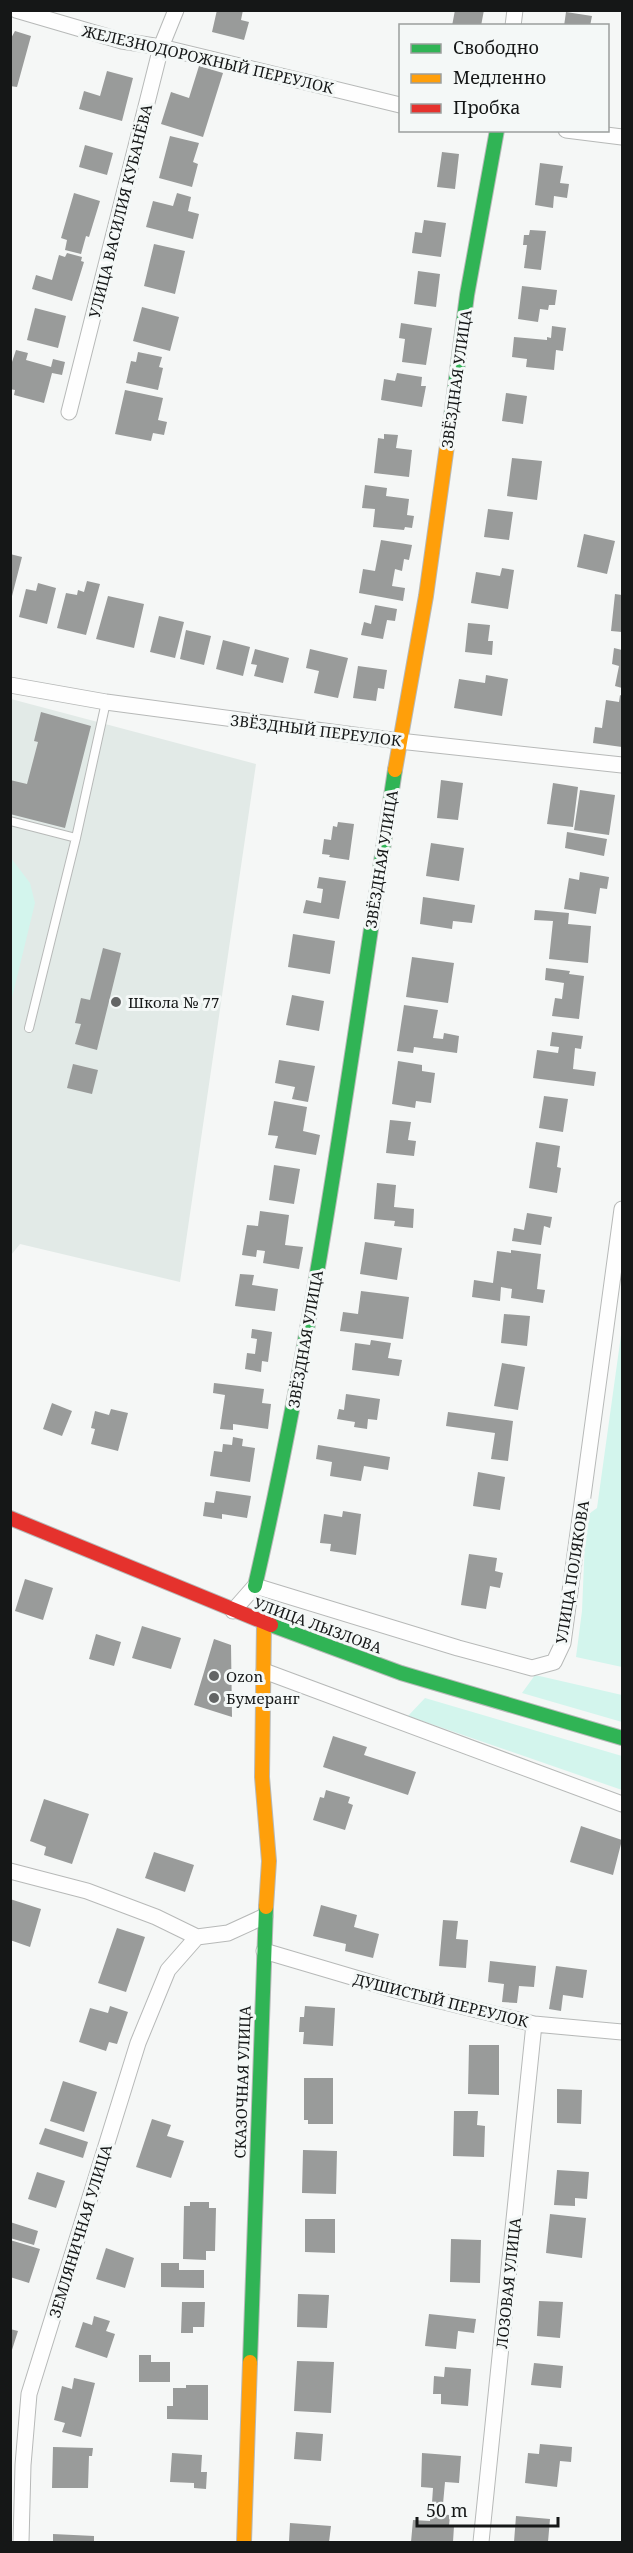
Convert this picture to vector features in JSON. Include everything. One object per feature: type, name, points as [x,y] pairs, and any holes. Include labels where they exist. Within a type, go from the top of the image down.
[{"type":"street","name":"ЖЕЛЕЗНОДОРОЖНЫЙ ПЕРЕУЛОК","points":[[16,10],[122,41],[161,47],[399,105]]},
{"type":"street","name":"УЛИЦА ВАСИЛИЯ КУБАНЁВА","points":[[69,412],[161,47],[176,10]]},
{"type":"street","name":"ЗВЁЗДНАЯ УЛИЦА","points":[[255,1586],[282,1469],[333,1179],[399,741],[421,625],[441,498],[459,348],[497,132]]},
{"type":"street","points":[[582,132],[622,137]]},
{"type":"street","name":"ЗВЁЗДНЫЙ ПЕРЕУЛОК","points":[[10,685],[106,702],[399,741],[622,765]]},
{"type":"street","name":"УЛИЦА ПОЛЯКОВА","points":[[255,1586],[458,1648],[532,1668],[554,1662],[563,1643],[622,1209]]},
{"type":"street","name":"УЛИЦА ЛЫЗЛОВА","points":[[10,1518],[233,1611],[401,1673],[622,1738]]},
{"type":"street","points":[[233,1611],[255,1586]]},
{"type":"street","name":"СКАЗОЧНАЯ УЛИЦА","points":[[244,2542],[265,1916],[269,1861],[262,1778],[264,1623]]},
{"type":"street","points":[[264,1671],[622,1804]]},
{"type":"street","points":[[10,1871],[87,1891],[156,1917],[197,1937],[228,1933],[265,1916]]},
{"type":"street","name":"ЗЕМЛЯНИЧНАЯ УЛИЦА","points":[[21,2542],[23,2465],[29,2394],[138,2043],[168,1970],[197,1937]]},
{"type":"street","name":"ДУШИСТЫЙ ПЕРЕУЛОК","points":[[264,1951],[396,1990],[534,2024],[622,2031]]},
{"type":"street","name":"ЛОЗОВАЯ УЛИЦА","points":[[481,2542],[534,2024]]},
{"type":"lane","points":[[29,1028],[76,838],[106,702]]},
{"type":"lane","points":[[10,821],[76,838]]},
{"type":"shaded area","name":"Школа № 77","points":[[11,699],[256,764],[180,1282],[20,1244],[11,1255]]},
{"type":"green space","points":[[11,858],[30,883],[35,903],[11,1002]]},
{"type":"green space","points":[[622,1328],[622,1667],[576,1657],[582,1611],[586,1516],[597,1508]]},
{"type":"green space","points":[[535,1675],[622,1695],[622,1722],[522,1693]]},
{"type":"green space","points":[[425,1698],[622,1756],[622,1790],[408,1716]]},
{"type":"building","points":[[217,10],[243,10],[241,20],[249,22],[244,40],[212,32]]},
{"type":"building","points":[[455,10],[484,10],[481,24],[452,24]]},
{"type":"building","points":[[566,12],[592,16],[590,24],[564,24]]},
{"type":"building","points":[[15,31],[31,36],[17,87],[10,86],[10,40]]},
{"type":"building","points":[[199,66],[223,73],[203,137],[161,124],[171,92],[189,98]]},
{"type":"building","points":[[107,71],[133,78],[122,121],[79,109],[84,91],[100,96]]},
{"type":"building","points":[[170,136],[199,143],[193,162],[198,164],[192,187],[159,178]]},
{"type":"building","points":[[85,145],[113,153],[107,175],[79,167]]},
{"type":"building","points":[[442,152],[459,154],[455,189],[437,187]]},
{"type":"building","points":[[540,163],[563,166],[560,183],[569,184],[567,198],[554,196],[553,208],[535,205]]},
{"type":"building","points":[[74,193],[100,201],[81,254],[65,250],[67,240],[61,238]]},
{"type":"building","points":[[177,193],[191,197],[188,211],[199,214],[193,239],[146,227],[153,201],[173,206]]},
{"type":"building","points":[[424,220],[446,223],[441,257],[412,253],[415,232],[422,233]]},
{"type":"building","points":[[530,230],[546,231],[541,270],[524,268],[527,245],[523,245],[524,235],[529,235]]},
{"type":"building","points":[[154,244],[185,251],[175,294],[144,286]]},
{"type":"building","points":[[67,253],[82,257],[81,261],[84,262],[72,301],[32,289],[36,275],[52,280],[59,255],[65,257]]},
{"type":"building","points":[[418,271],[440,274],[436,307],[414,304]]},
{"type":"building","points":[[522,286],[557,290],[555,305],[549,305],[548,310],[540,309],[538,322],[518,319]]},
{"type":"building","points":[[142,307],[179,317],[170,351],[133,341]]},
{"type":"building","points":[[35,308],[66,316],[58,348],[27,340]]},
{"type":"building","points":[[401,323],[432,328],[426,365],[402,362],[405,339],[399,338]]},
{"type":"building","points":[[552,326],[566,328],[563,351],[556,350],[554,370],[526,367],[527,359],[512,357],[514,337],[547,340],[547,337],[551,338]]},
{"type":"building","points":[[16,350],[28,353],[26,360],[51,367],[53,359],[65,362],[62,375],[52,373],[44,403],[14,395],[15,390],[10,389],[10,368]]},
{"type":"building","points":[[138,352],[162,357],[159,367],[163,368],[158,390],[126,383],[131,361],[136,362]]},
{"type":"building","points":[[397,373],[422,377],[421,386],[426,386],[422,407],[381,400],[384,379],[395,381]]},
{"type":"building","points":[[125,390],[163,398],[158,420],[167,422],[164,435],[153,433],[151,441],[115,434]]},
{"type":"building","points":[[506,393],[527,396],[523,424],[502,421]]},
{"type":"building","points":[[384,434],[398,435],[396,448],[412,450],[409,477],[374,473],[378,438],[384,439]]},
{"type":"building","points":[[512,458],[542,461],[537,500],[507,496]]},
{"type":"building","points":[[365,485],[387,488],[386,496],[409,499],[407,515],[414,516],[412,528],[405,527],[404,530],[373,527],[375,509],[362,508]]},
{"type":"building","points":[[488,509],[513,512],[509,540],[484,537]]},
{"type":"building","points":[[584,534],[615,541],[607,574],[577,567]]},
{"type":"building","points":[[381,540],[412,545],[409,560],[404,559],[402,571],[395,569],[392,586],[405,588],[403,601],[359,593],[363,569],[375,571]]},
{"type":"building","points":[[10,554],[22,557],[11,600],[10,600]]},
{"type":"building","points":[[502,568],[514,570],[508,609],[471,603],[476,572],[500,576]]},
{"type":"building","points":[[87,581],[100,584],[86,635],[57,628],[66,593],[77,595],[78,590],[84,592]]},
{"type":"building","points":[[38,583],[56,588],[47,624],[19,617],[26,589],[36,591]]},
{"type":"building","points":[[615,594],[622,595],[622,632],[611,631]]},
{"type":"building","points":[[108,596],[144,604],[134,648],[96,639]]},
{"type":"building","points":[[375,605],[397,609],[395,621],[387,620],[383,639],[361,635],[364,622],[371,624]]},
{"type":"building","points":[[159,616],[184,622],[175,658],[150,652]]},
{"type":"building","points":[[468,623],[490,625],[488,641],[493,641],[492,655],[465,652]]},
{"type":"building","points":[[186,630],[211,636],[204,665],[180,659]]},
{"type":"building","points":[[223,640],[250,647],[243,676],[216,669]]},
{"type":"building","points":[[614,648],[622,650],[622,688],[615,686],[619,666],[612,664]]},
{"type":"building","points":[[255,649],[289,658],[283,683],[254,676],[257,665],[251,664]]},
{"type":"building","points":[[310,649],[348,658],[338,698],[314,693],[319,671],[306,668]]},
{"type":"building","points":[[358,666],[387,670],[384,689],[378,688],[376,701],[353,698]]},
{"type":"building","points":[[486,675],[508,679],[502,716],[454,708],[459,679],[485,683]]},
{"type":"building","points":[[620,695],[622,696],[622,747],[593,743],[595,727],[602,728],[606,700],[619,702]]},
{"type":"building","points":[[41,712],[91,726],[65,828],[10,814],[10,780],[27,784],[38,742],[34,741]]},
{"type":"building","points":[[441,780],[463,783],[458,820],[437,818]]},
{"type":"building","points":[[553,783],[578,787],[573,827],[547,824]]},
{"type":"building","points":[[580,790],[615,795],[609,835],[574,830]]},
{"type":"building","points":[[338,822],[354,824],[349,860],[322,854],[324,839],[331,840],[333,826],[337,827]]},
{"type":"building","points":[[567,832],[607,839],[604,856],[565,848]]},
{"type":"building","points":[[431,843],[464,848],[459,881],[426,876]]},
{"type":"building","points":[[580,872],[609,877],[607,889],[600,888],[596,914],[564,909],[569,878],[579,880]]},
{"type":"building","points":[[319,877],[346,881],[339,919],[303,913],[306,900],[321,903],[323,889],[317,888]]},
{"type":"building","points":[[423,897],[475,905],[472,923],[453,921],[452,929],[420,924]]},
{"type":"building","points":[[535,910],[569,913],[568,924],[591,926],[588,963],[549,959],[553,921],[534,920]]},
{"type":"building","points":[[293,934],[335,941],[330,974],[288,967]]},
{"type":"building","points":[[103,948],[121,953],[97,1050],[75,1044],[81,1024],[75,1023],[81,998],[90,1000]]},
{"type":"building","points":[[412,957],[454,963],[448,1003],[406,997]]},
{"type":"building","points":[[546,968],[570,971],[569,974],[584,976],[579,1019],[552,1016],[555,998],[562,999],[564,983],[545,980]]},
{"type":"building","points":[[292,995],[324,1001],[319,1031],[286,1025]]},
{"type":"building","points":[[404,1005],[438,1010],[433,1038],[443,1039],[444,1033],[459,1036],[457,1053],[414,1047],[413,1053],[397,1051]]},
{"type":"building","points":[[552,1032],[583,1036],[581,1049],[575,1048],[573,1069],[596,1072],[594,1086],[533,1078],[537,1050],[558,1053],[559,1047],[550,1046]]},
{"type":"building","points":[[279,1060],[315,1066],[308,1102],[292,1099],[295,1087],[275,1083]]},
{"type":"building","points":[[398,1061],[422,1065],[422,1071],[435,1073],[431,1103],[416,1101],[415,1108],[392,1104]]},
{"type":"building","points":[[73,1064],[98,1070],[92,1094],[67,1088]]},
{"type":"building","points":[[544,1096],[568,1099],[563,1132],[539,1128]]},
{"type":"building","points":[[274,1101],[307,1107],[303,1131],[320,1135],[316,1155],[275,1148],[278,1136],[268,1135]]},
{"type":"building","points":[[390,1120],[411,1122],[408,1140],[416,1141],[414,1156],[386,1153]]},
{"type":"building","points":[[536,1142],[560,1146],[557,1167],[561,1168],[557,1193],[529,1188]]},
{"type":"building","points":[[274,1165],[300,1169],[294,1204],[269,1200]]},
{"type":"building","points":[[377,1183],[396,1185],[394,1207],[414,1209],[413,1228],[394,1226],[395,1221],[374,1219]]},
{"type":"building","points":[[260,1211],[289,1215],[285,1245],[303,1247],[299,1269],[263,1263],[265,1251],[257,1250],[256,1257],[242,1255],[247,1225],[258,1226]]},
{"type":"building","points":[[527,1213],[552,1217],[550,1228],[544,1226],[541,1245],[512,1241],[514,1228],[524,1230]]},
{"type":"building","points":[[365,1242],[402,1248],[397,1280],[360,1274]]},
{"type":"building","points":[[511,1250],[541,1254],[537,1289],[545,1290],[543,1303],[511,1298],[512,1289],[501,1287],[500,1301],[472,1297],[474,1280],[493,1283],[497,1251],[511,1253]]},
{"type":"building","points":[[240,1274],[254,1275],[252,1285],[278,1289],[275,1311],[235,1306]]},
{"type":"building","points":[[361,1291],[409,1297],[403,1339],[340,1331],[343,1312],[358,1314]]},
{"type":"building","points":[[504,1314],[530,1316],[527,1346],[501,1343]]},
{"type":"building","points":[[252,1329],[272,1332],[268,1362],[262,1361],[261,1372],[245,1369],[247,1353],[255,1354],[257,1339],[251,1338]]},
{"type":"building","points":[[371,1340],[391,1343],[388,1358],[402,1360],[399,1376],[352,1370],[355,1343],[370,1345]]},
{"type":"building","points":[[502,1363],[525,1367],[518,1410],[494,1406]]},
{"type":"building","points":[[214,1383],[264,1389],[262,1403],[271,1404],[268,1429],[233,1424],[233,1430],[220,1429],[225,1395],[213,1393]]},
{"type":"building","points":[[346,1394],[380,1399],[377,1420],[368,1419],[367,1429],[354,1427],[355,1422],[337,1419],[339,1409],[344,1410]]},
{"type":"building","points":[[52,1403],[72,1411],[62,1436],[43,1429]]},
{"type":"building","points":[[111,1409],[128,1413],[118,1451],[91,1444],[95,1429],[91,1428],[95,1411],[109,1415]]},
{"type":"building","points":[[448,1412],[513,1421],[508,1461],[491,1459],[495,1433],[446,1426]]},
{"type":"building","points":[[233,1437],[243,1439],[242,1446],[255,1448],[250,1482],[210,1476],[214,1451],[222,1452],[223,1444],[232,1445]]},
{"type":"building","points":[[318,1445],[390,1457],[388,1470],[364,1466],[361,1481],[330,1476],[332,1462],[316,1459]]},
{"type":"building","points":[[478,1472],[505,1477],[500,1510],[473,1506]]},
{"type":"building","points":[[216,1491],[251,1496],[247,1518],[222,1514],[222,1519],[203,1516],[205,1502],[214,1503]]},
{"type":"building","points":[[343,1511],[361,1514],[356,1555],[330,1551],[331,1544],[320,1543],[324,1514],[342,1517]]},
{"type":"building","points":[[469,1554],[497,1558],[495,1571],[503,1573],[500,1588],[490,1586],[486,1609],[461,1605]]},
{"type":"building","points":[[25,1579],[53,1588],[43,1620],[15,1611]]},
{"type":"building","points":[[142,1626],[181,1638],[171,1669],[132,1658]]},
{"type":"building","points":[[96,1634],[121,1642],[114,1666],[89,1659]]},
{"type":"building","points":[[214,1639],[231,1645],[232,1717],[194,1705]]},
{"type":"building","points":[[333,1736],[367,1747],[364,1755],[416,1772],[408,1795],[323,1767]]},
{"type":"building","points":[[326,1790],[350,1797],[348,1803],[353,1805],[345,1830],[313,1820],[320,1797],[324,1798]]},
{"type":"building","points":[[44,1799],[89,1814],[72,1864],[44,1855],[46,1847],[30,1841]]},
{"type":"building","points":[[581,1826],[622,1840],[613,1875],[570,1862]]},
{"type":"building","points":[[154,1852],[194,1865],[185,1892],[145,1878]]},
{"type":"building","points":[[10,1899],[41,1909],[30,1947],[10,1940]]},
{"type":"building","points":[[321,1905],[357,1915],[354,1927],[379,1934],[373,1958],[345,1951],[346,1944],[313,1936]]},
{"type":"building","points":[[443,1920],[458,1921],[456,1939],[468,1940],[466,1968],[439,1966]]},
{"type":"building","points":[[117,1928],[145,1937],[126,1992],[98,1983]]},
{"type":"building","points":[[490,1961],[536,1966],[534,1987],[519,1986],[517,2003],[502,2002],[504,1984],[488,1982]]},
{"type":"building","points":[[556,1966],[587,1970],[583,1998],[563,1995],[561,2011],[549,2009]]},
{"type":"building","points":[[110,2006],[128,2012],[117,2044],[109,2042],[106,2051],[79,2042],[90,2008],[108,2013]]},
{"type":"building","points":[[305,2006],[335,2008],[333,2046],[303,2044],[304,2032],[299,2032],[300,2017],[304,2017]]},
{"type":"building","points":[[469,2045],[499,2045],[499,2095],[468,2094]]},
{"type":"building","points":[[304,2078],[333,2078],[333,2124],[308,2124],[308,2120],[304,2120]]},
{"type":"building","points":[[63,2081],[97,2092],[84,2132],[50,2121]]},
{"type":"building","points":[[557,2089],[582,2090],[581,2124],[557,2123]]},
{"type":"building","points":[[454,2111],[478,2111],[477,2125],[485,2126],[484,2157],[453,2156]]},
{"type":"building","points":[[152,2119],[171,2125],[167,2136],[184,2141],[171,2178],[136,2167]]},
{"type":"building","points":[[45,2128],[88,2142],[83,2158],[39,2144]]},
{"type":"building","points":[[303,2150],[337,2151],[336,2194],[302,2193]]},
{"type":"building","points":[[557,2170],[589,2172],[587,2199],[575,2198],[575,2206],[554,2205]]},
{"type":"building","points":[[37,2172],[65,2181],[56,2208],[28,2199]]},
{"type":"building","points":[[190,2202],[209,2202],[209,2208],[216,2208],[215,2251],[206,2251],[206,2260],[183,2259],[184,2206],[190,2206]]},
{"type":"building","points":[[550,2214],[586,2218],[582,2258],[546,2253]]},
{"type":"building","points":[[305,2219],[335,2219],[335,2253],[305,2252]]},
{"type":"building","points":[[10,2222],[38,2231],[34,2245],[10,2238]]},
{"type":"building","points":[[451,2239],[481,2240],[480,2283],[450,2282]]},
{"type":"building","points":[[10,2240],[40,2249],[29,2283],[10,2277]]},
{"type":"building","points":[[106,2248],[134,2258],[125,2288],[96,2279]]},
{"type":"building","points":[[161,2263],[179,2263],[179,2270],[204,2270],[204,2288],[161,2287]]},
{"type":"building","points":[[298,2294],[329,2295],[327,2328],[297,2327]]},
{"type":"building","points":[[539,2301],[563,2302],[560,2338],[537,2336]]},
{"type":"building","points":[[182,2302],[205,2302],[204,2327],[193,2327],[193,2333],[181,2333]]},
{"type":"building","points":[[429,2314],[476,2319],[474,2333],[458,2331],[456,2349],[425,2346]]},
{"type":"building","points":[[94,2316],[110,2321],[106,2331],[115,2334],[107,2358],[75,2347],[83,2322],[92,2325]]},
{"type":"building","points":[[10,2329],[18,2331],[11,2353],[10,2353]]},
{"type":"building","points":[[139,2355],[151,2355],[151,2362],[170,2362],[170,2382],[139,2382]]},
{"type":"building","points":[[297,2361],[334,2362],[331,2413],[294,2411]]},
{"type":"building","points":[[534,2363],[563,2366],[561,2388],[531,2385]]},
{"type":"building","points":[[445,2367],[471,2369],[468,2406],[441,2404],[441,2394],[433,2394],[434,2376],[444,2377]]},
{"type":"building","points":[[74,2378],[95,2383],[81,2437],[62,2432],[65,2423],[54,2420],[62,2386],[72,2389]]},
{"type":"building","points":[[186,2385],[208,2385],[208,2420],[167,2419],[167,2406],[173,2406],[173,2388],[186,2388]]},
{"type":"building","points":[[296,2432],[323,2434],[321,2461],[294,2459]]},
{"type":"building","points":[[540,2444],[572,2447],[571,2462],[560,2461],[557,2487],[525,2483],[528,2453],[539,2454]]},
{"type":"building","points":[[53,2447],[93,2448],[92,2456],[89,2456],[88,2488],[52,2488]]},
{"type":"building","points":[[172,2453],[202,2455],[201,2472],[207,2472],[206,2489],[194,2488],[194,2483],[170,2482]]},
{"type":"building","points":[[422,2453],[461,2456],[459,2483],[445,2482],[443,2504],[432,2503],[433,2488],[421,2487]]},
{"type":"building","points":[[431,2514],[450,2515],[449,2526],[454,2526],[453,2542],[411,2542],[413,2520],[430,2521]]},
{"type":"building","points":[[516,2516],[550,2519],[548,2542],[514,2542]]},
{"type":"building","points":[[290,2523],[331,2526],[329,2542],[289,2542]]},
{"type":"building","points":[[53,2534],[94,2536],[94,2542],[53,2542]]},
{"type":"traffic: fast","points":[[451,417],[467,295],[497,132]]},
{"type":"traffic: fast","points":[[255,1586],[277,1485],[315,1282],[349,1077],[395,770]]},
{"type":"traffic: fast","points":[[271,1625],[401,1673],[622,1738]]},
{"type":"traffic: fast","points":[[250,2362],[266,1907]]},
{"type":"traffic: slow","points":[[395,770],[426,596],[451,417]]},
{"type":"traffic: slow","points":[[264,1623],[262,1777],[269,1861],[266,1907]]},
{"type":"traffic: slow","points":[[244,2542],[250,2362]]},
{"type":"traffic: jam","points":[[10,1518],[271,1625]]},
{"type":"place","name":"Школа № 77","points":[[116,1002]]},
{"type":"place","name":"Ozon","points":[[214,1676]]},
{"type":"place","name":"Бумеранг","points":[[214,1698]]}]
